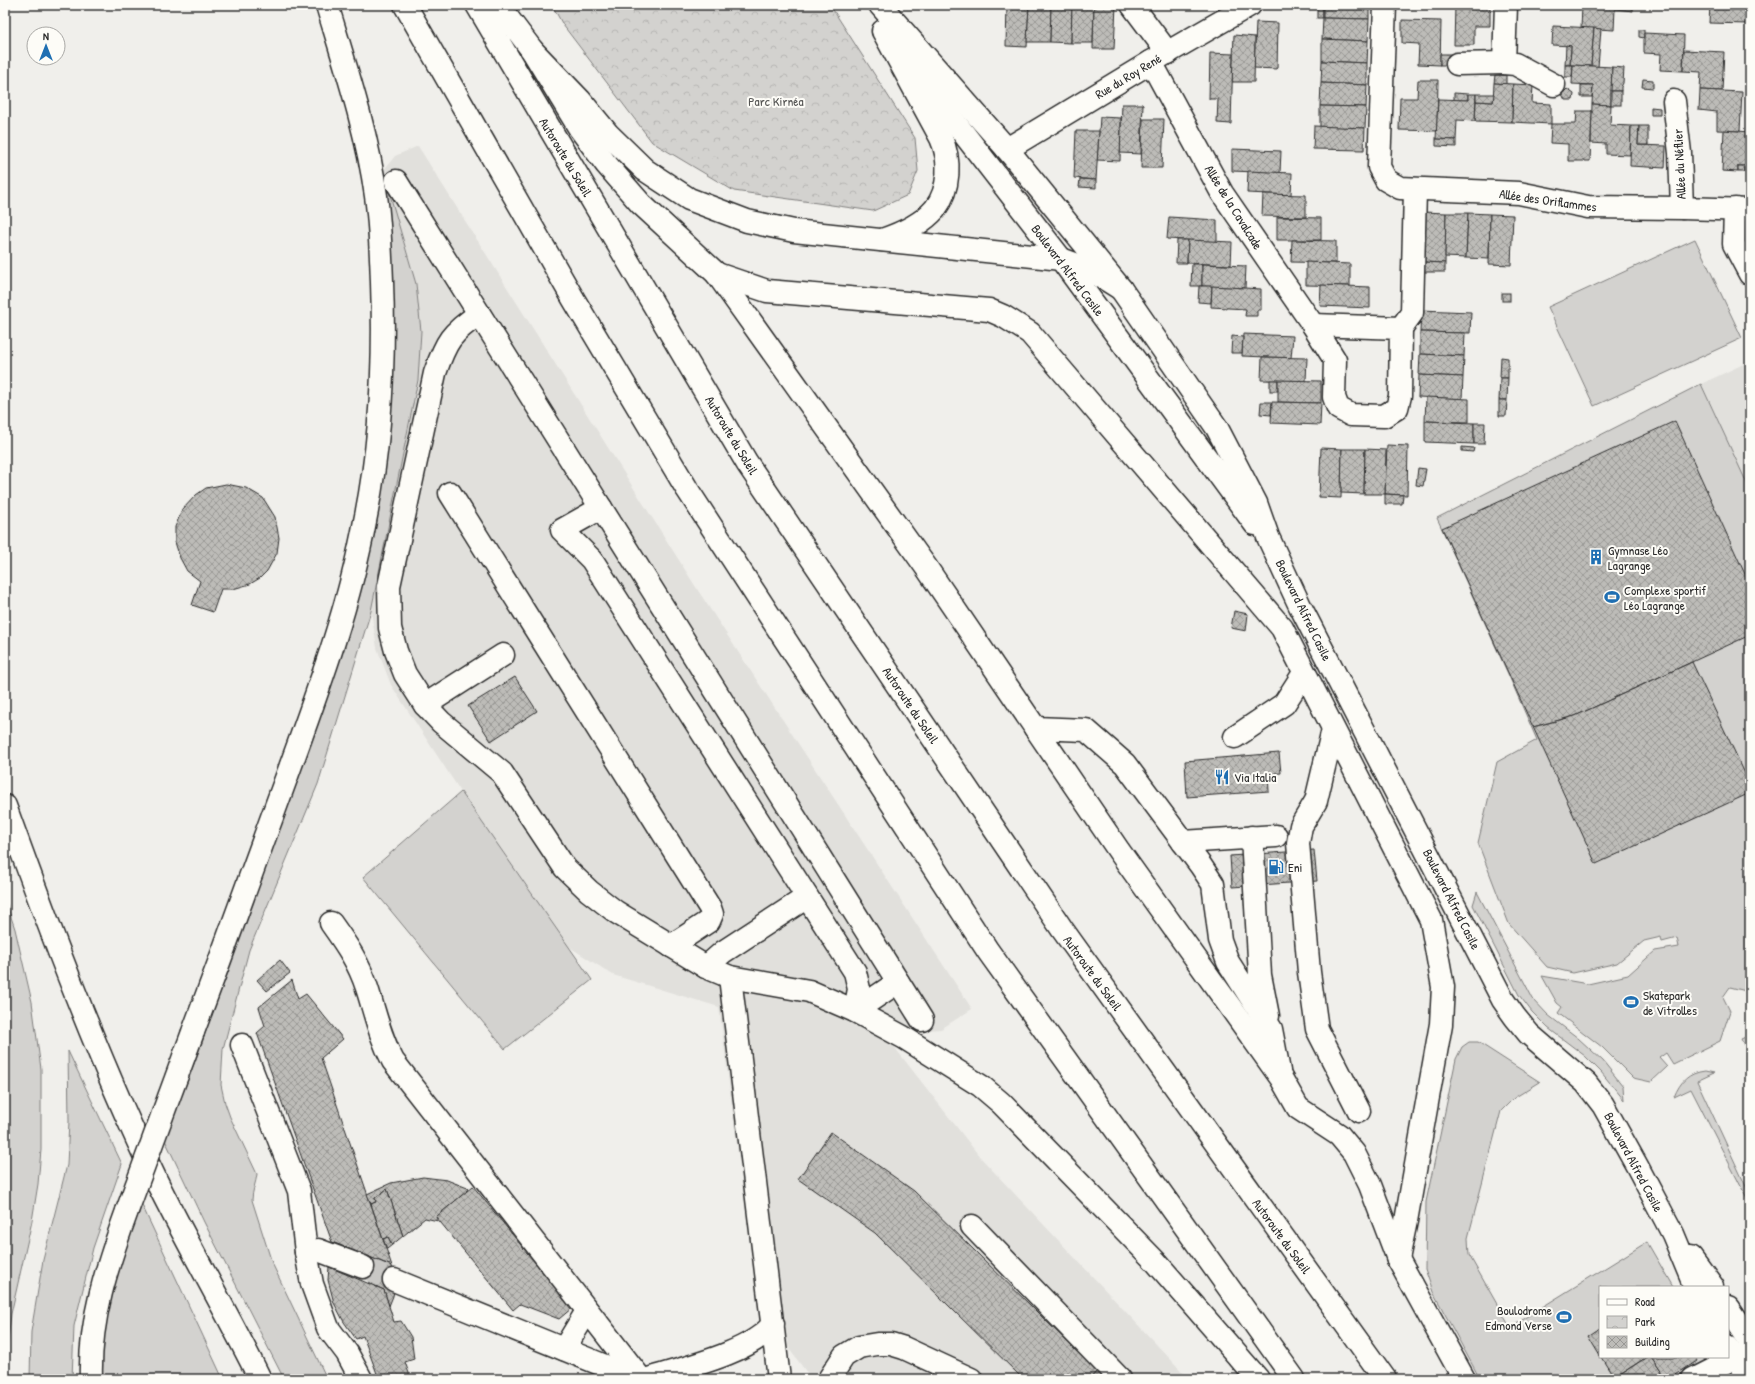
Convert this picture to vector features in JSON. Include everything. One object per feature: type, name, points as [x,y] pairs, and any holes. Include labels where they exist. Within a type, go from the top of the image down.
[{"type":"main road","points":[[91,1379],[90,1361],[93,1329],[99,1296],[126,1211],[193,1032],[326,664],[352,577],[365,523],[374,468],[382,396],[384,323],[380,238],[376,197],[365,141],[347,71],[327,5]]},
{"type":"main road","points":[[405,5],[574,300],[688,489],[988,951],[1294,1379]]},
{"type":"main road","name":"Autoroute du Soleil","points":[[477,5],[747,463],[1062,929],[1385,1379]]},
{"type":"main road","points":[[498,5],[532,50],[580,129],[606,164],[642,204],[717,274],[926,567],[1119,851],[1281,1078],[1298,1108],[1339,1134],[1354,1153],[1370,1185],[1398,1259],[1464,1379]]},
{"type":"main road","name":"Boulevard Alfred Casile","points":[[865,5],[1061,259],[1254,523],[1268,537]]},
{"type":"main road","name":"Boulevard Alfred Casile","points":[[880,5],[1007,149],[1121,289],[1217,428],[1256,502],[1268,537],[1300,606],[1503,1000],[1529,1034],[1567,1065],[1586,1083],[1603,1105],[1673,1234],[1695,1286]]},
{"type":"main road","name":"Allée de la Cavalcade","points":[[1132,5],[1159,57],[1222,193],[1313,325],[1335,360],[1334,397],[1338,408],[1351,415],[1377,416],[1384,416],[1396,408],[1400,396],[1401,328]]},
{"type":"main road","name":"Rue du Roy René","points":[[1007,149],[1159,57],[1250,5]]},
{"type":"main road","name":"Allée des Oriflammes","points":[[1385,5],[1379,167],[1386,180],[1400,188],[1415,190],[1519,193],[1588,207],[1682,208]]},
{"type":"main road","points":[[1504,63],[1506,5]]},
{"type":"main road","points":[[881,241],[901,233],[920,221],[934,209],[944,190],[948,175],[945,148],[941,138],[883,30]]},
{"type":"main road","points":[[532,50],[580,100],[608,134],[645,170],[689,199],[747,221],[794,231],[1061,259],[1079,264],[1099,274],[1121,289]]},
{"type":"main road","points":[[1457,64],[1516,64],[1554,85]]},
{"type":"main road","name":"Allée du Néflier","points":[[1674,101],[1680,153],[1682,208],[1742,209]]},
{"type":"main road","points":[[396,181],[922,1020]]},
{"type":"main road","points":[[1313,325],[1401,328],[1412,313],[1415,190]]},
{"type":"main road","points":[[1742,209],[1734,244],[1750,274]]},
{"type":"main road","points":[[717,274],[766,292],[989,310],[1003,316],[1030,333],[1282,628],[1431,920],[1443,987],[1439,1037],[1398,1259]]},
{"type":"main road","points":[[479,314],[465,324],[450,338],[442,353],[435,373],[389,586],[390,628],[396,651],[405,674],[425,705],[446,726],[502,773],[565,868],[588,891],[616,912],[706,968],[730,977],[809,991],[855,1011],[923,1049],[982,1086],[1156,1262],[1258,1379]]},
{"type":"main road","points":[[450,493],[710,908],[712,914],[709,920],[670,946]]},
{"type":"main road","points":[[601,508],[562,530],[570,539],[583,549],[592,560],[855,972],[859,989],[855,1011]]},
{"type":"main road","points":[[425,705],[503,655]]},
{"type":"main road","points":[[1235,737],[1284,704],[1304,673]]},
{"type":"main road","points":[[1035,728],[1086,730],[1125,764],[1213,884],[1220,940],[1228,962],[1271,1029]]},
{"type":"main road","points":[[1333,729],[1316,801],[1301,826],[1298,843],[1309,972],[1318,1029],[1359,1111]]},
{"type":"main road","points":[[5,806],[54,940],[102,1061],[157,1181],[260,1379]]},
{"type":"main road","points":[[1183,842],[1276,836]]},
{"type":"main road","points":[[1252,837],[1260,975],[1281,1078]]},
{"type":"main road","points":[[706,968],[723,952],[807,897]]},
{"type":"main road","points":[[331,923],[351,950],[359,967],[367,987],[384,1045],[393,1061],[641,1379]]},
{"type":"main road","points":[[730,977],[779,1379]]},
{"type":"main road","points":[[855,1011],[898,982]]},
{"type":"main road","points":[[242,1045],[299,1191],[306,1252],[312,1284],[328,1328],[347,1354],[361,1379]]},
{"type":"main road","points":[[972,1226],[1120,1379]]},
{"type":"main road","name":"Boulevard Alfred Casile","points":[[1673,1234],[1713,1286]]},
{"type":"main road","points":[[306,1252],[318,1250],[363,1267]]},
{"type":"main road","points":[[394,1280],[637,1379]]},
{"type":"main road","points":[[1729,1310],[1750,1341]]},
{"type":"main road","points":[[564,1349],[587,1311]]},
{"type":"main road","points":[[648,1379],[741,1348],[761,1336],[774,1334]]},
{"type":"main road","points":[[240,1339],[264,1379]]},
{"type":"main road","points":[[829,1379],[844,1356],[859,1347],[877,1344],[891,1344],[904,1348],[972,1379]]},
{"type":"main road","points":[[1729,1357],[1738,1352],[1749,1379]]},
{"type":"main road","points":[[1693,1379],[1728,1358]]},
{"type":"shaded area","points":[[418,146],[699,592],[972,1009],[941,1029],[914,1031],[892,1044],[980,1157],[1189,1379],[816,1379],[808,1374],[789,1349],[786,1335],[764,1353],[719,1007],[613,975],[568,946],[461,792],[391,685],[377,648],[371,611],[418,380],[421,331],[416,284],[383,171],[395,156]]},
{"type":"shaded area","points":[[1750,361],[1750,490],[1701,384]]},
{"type":"green space","name":"Parc Kirnéa","points":[[552,5],[830,5],[915,138],[918,171],[908,195],[873,211],[734,191],[652,142],[563,25]]},
{"type":"green space","points":[[383,171],[416,284],[421,331],[418,380],[371,611],[318,784],[249,950],[223,1049],[221,1085],[225,1103],[257,1174],[252,1200],[272,1263],[327,1379],[284,1379],[204,1222],[165,1140],[200,1048],[339,649],[364,563]]},
{"type":"green space","points":[[1695,239],[1742,338],[1594,406],[1548,307]]},
{"type":"green space","name":"Complexe sportif Léo Lagrange","points":[[1701,384],[1750,490],[1750,931],[1746,934],[1750,938],[1750,992],[1730,987],[1723,997],[1730,1011],[1720,1041],[1673,1064],[1666,1053],[1659,1058],[1667,1067],[1651,1082],[1633,1078],[1602,1047],[1558,1013],[1562,1007],[1557,1003],[1542,976],[1588,984],[1628,975],[1655,951],[1679,947],[1677,938],[1662,942],[1661,937],[1644,941],[1617,963],[1573,973],[1547,967],[1509,924],[1478,843],[1497,762],[1537,740],[1437,518]]},
{"type":"green space","points":[[461,792],[592,980],[505,1049],[363,877]]},
{"type":"green space","points":[[1477,892],[1533,999],[1548,1015],[1578,1038],[1603,1061],[1623,1086],[1624,1100],[1601,1072],[1585,1056],[1548,1028],[1532,1012],[1519,995],[1473,905]]},
{"type":"green space","points":[[5,899],[15,929],[32,1002],[41,1069],[41,1150],[38,1184],[32,1221],[11,1314],[5,1366]]},
{"type":"green space","points":[[1750,1035],[1750,1057],[1741,1039]]},
{"type":"green space","points":[[1469,1042],[1478,1042],[1540,1082],[1514,1098],[1501,1111],[1468,1238],[1469,1255],[1510,1327],[1647,1242],[1672,1286],[1599,1286],[1599,1358],[1708,1358],[1721,1379],[1480,1379],[1433,1292],[1425,1269],[1426,1202],[1456,1059],[1462,1047]]},
{"type":"green space","points":[[68,1051],[122,1164],[93,1248],[74,1326],[72,1379],[30,1379],[31,1332],[43,1260],[67,1165],[69,1121]]},
{"type":"green space","points":[[1705,1071],[1714,1073],[1697,1081],[1750,1195],[1750,1204],[1691,1089],[1674,1097],[1685,1079],[1699,1072]]},
{"type":"green space","points":[[141,1203],[223,1379],[100,1379],[109,1291]]},
{"type":"building","points":[[1007,5],[1029,5],[1027,47],[1006,46]]},
{"type":"building","points":[[1029,5],[1051,5],[1050,42],[1027,42]]},
{"type":"building","points":[[1051,5],[1072,5],[1071,43],[1050,42]]},
{"type":"building","points":[[1072,5],[1094,5],[1093,43],[1071,43]]},
{"type":"building","points":[[1094,5],[1116,5],[1114,49],[1093,49]]},
{"type":"building","points":[[1317,5],[1323,5],[1323,18],[1317,18]]},
{"type":"building","points":[[1323,5],[1369,5],[1369,19],[1323,18]]},
{"type":"building","points":[[1475,5],[1475,6],[1455,6]]},
{"type":"building","points":[[1593,5],[1633,5],[1633,11],[1615,9],[1614,30],[1581,28],[1582,7],[1593,8]]},
{"type":"building","points":[[1710,5],[1748,5],[1748,24],[1709,23]]},
{"type":"building","points":[[1455,6],[1490,7],[1490,26],[1474,26],[1474,45],[1454,45]]},
{"type":"building","points":[[1323,18],[1369,19],[1368,41],[1322,39]]},
{"type":"building","points":[[1402,20],[1441,21],[1440,65],[1418,64],[1419,44],[1402,43]]},
{"type":"building","points":[[1256,22],[1278,23],[1277,69],[1254,68]]},
{"type":"building","points":[[1553,26],[1594,28],[1591,66],[1570,65],[1571,46],[1552,45]]},
{"type":"building","points":[[1594,28],[1601,29],[1598,67],[1591,66]]},
{"type":"building","points":[[1639,30],[1644,30],[1644,38],[1639,37]]},
{"type":"building","points":[[1644,33],[1684,35],[1683,71],[1660,70],[1661,54],[1644,53]]},
{"type":"building","points":[[1234,35],[1255,37],[1254,82],[1232,82]]},
{"type":"building","points":[[1322,39],[1368,41],[1367,63],[1322,61]]},
{"type":"building","points":[[1566,45],[1571,46],[1570,65],[1565,65]]},
{"type":"building","points":[[1684,50],[1724,52],[1722,91],[1700,90],[1701,72],[1683,71]]},
{"type":"building","points":[[1210,53],[1233,54],[1231,124],[1217,123],[1218,99],[1209,99]]},
{"type":"building","points":[[1440,54],[1451,54],[1451,65],[1440,65]]},
{"type":"building","points":[[1322,61],[1367,63],[1367,85],[1321,83]]},
{"type":"building","points":[[1565,65],[1573,65],[1572,77],[1565,77]]},
{"type":"building","points":[[1573,65],[1612,67],[1611,105],[1592,104],[1593,85],[1572,84]]},
{"type":"building","points":[[1612,67],[1624,68],[1621,91],[1611,91]]},
{"type":"building","points":[[1495,75],[1506,75],[1506,84],[1494,83]]},
{"type":"building","points":[[1643,79],[1653,80],[1653,88],[1642,87]]},
{"type":"building","points":[[1418,80],[1438,80],[1437,131],[1399,130],[1400,98],[1417,98]]},
{"type":"building","points":[[1321,83],[1367,85],[1366,107],[1320,106]]},
{"type":"building","points":[[1494,83],[1513,84],[1512,122],[1475,121],[1476,101],[1493,102]]},
{"type":"building","points":[[1513,84],[1533,85],[1532,103],[1551,104],[1551,124],[1512,122]]},
{"type":"building","points":[[1581,85],[1593,85],[1592,97],[1581,97]]},
{"type":"building","points":[[1567,89],[1574,94],[1573,100],[1565,100],[1562,94]]},
{"type":"building","points":[[1700,90],[1742,92],[1740,131],[1717,130],[1717,112],[1699,110]]},
{"type":"building","points":[[1611,91],[1621,91],[1621,105],[1611,105]]},
{"type":"building","points":[[1454,93],[1468,94],[1468,100],[1454,100]]},
{"type":"building","points":[[1468,94],[1476,94],[1475,121],[1457,120],[1456,140],[1436,139],[1438,99],[1468,100]]},
{"type":"building","points":[[1476,94],[1494,94],[1493,102],[1476,101]]},
{"type":"building","points":[[1122,104],[1143,104],[1141,154],[1120,153]]},
{"type":"building","points":[[1592,104],[1611,105],[1610,125],[1631,126],[1630,155],[1606,154],[1606,144],[1591,143]]},
{"type":"building","points":[[1320,106],[1366,107],[1365,128],[1320,127]]},
{"type":"building","points":[[1651,107],[1660,108],[1660,115],[1651,115]]},
{"type":"building","points":[[1577,111],[1592,111],[1590,161],[1568,161],[1568,144],[1550,143],[1551,124],[1576,124]]},
{"type":"building","points":[[1100,117],[1121,118],[1120,161],[1097,160]]},
{"type":"building","points":[[1143,119],[1164,119],[1162,168],[1141,168]]},
{"type":"building","points":[[1314,126],[1365,128],[1364,150],[1313,149]]},
{"type":"building","points":[[1631,126],[1639,126],[1638,145],[1666,146],[1665,168],[1630,166]]},
{"type":"building","points":[[1639,126],[1648,126],[1648,145],[1638,145]]},
{"type":"building","points":[[1724,130],[1750,132],[1750,153],[1747,153],[1746,166],[1738,166],[1738,172],[1722,171]]},
{"type":"building","points":[[1076,131],[1099,131],[1096,180],[1074,178]]},
{"type":"building","points":[[1436,139],[1456,140],[1456,147],[1436,146]]},
{"type":"building","points":[[1232,149],[1281,151],[1280,173],[1232,171]]},
{"type":"building","points":[[1738,166],[1746,166],[1745,172],[1738,172]]},
{"type":"building","points":[[1248,171],[1292,173],[1291,195],[1247,193]]},
{"type":"building","points":[[1080,179],[1096,180],[1096,188],[1079,187]]},
{"type":"building","points":[[1263,194],[1306,195],[1306,217],[1262,216]]},
{"type":"building","points":[[1424,212],[1446,213],[1445,263],[1423,262]]},
{"type":"building","points":[[1446,213],[1468,213],[1466,258],[1445,257]]},
{"type":"building","points":[[1468,213],[1490,214],[1489,259],[1466,258]]},
{"type":"building","points":[[1490,214],[1513,215],[1511,265],[1489,264]]},
{"type":"building","points":[[1169,217],[1217,220],[1217,242],[1167,239]]},
{"type":"building","points":[[1277,217],[1321,218],[1321,240],[1277,240]]},
{"type":"building","points":[[1177,240],[1188,240],[1187,263],[1176,263]]},
{"type":"building","points":[[1188,240],[1232,242],[1231,265],[1187,263]]},
{"type":"building","points":[[1292,240],[1336,241],[1336,263],[1291,262]]},
{"type":"building","points":[[1306,262],[1350,264],[1350,286],[1306,285]]},
{"type":"building","points":[[1423,262],[1445,263],[1445,272],[1422,272]]},
{"type":"building","points":[[1192,264],[1202,264],[1202,286],[1191,286]]},
{"type":"building","points":[[1202,264],[1246,266],[1245,288],[1202,286]]},
{"type":"building","points":[[1321,285],[1370,287],[1370,308],[1320,306]]},
{"type":"building","points":[[1199,286],[1212,286],[1211,303],[1198,302]]},
{"type":"building","points":[[1212,286],[1261,289],[1261,310],[1257,310],[1257,316],[1245,316],[1246,309],[1211,307]]},
{"type":"building","points":[[1502,293],[1510,293],[1510,301],[1502,301]]},
{"type":"building","points":[[1421,310],[1471,312],[1470,333],[1420,332]]},
{"type":"building","points":[[1420,332],[1465,333],[1464,356],[1420,354]]},
{"type":"building","points":[[1243,334],[1293,336],[1291,358],[1242,356]]},
{"type":"building","points":[[1232,336],[1243,337],[1242,353],[1231,353]]},
{"type":"building","points":[[1420,354],[1464,356],[1463,377],[1419,375]]},
{"type":"building","points":[[1262,357],[1307,358],[1306,381],[1261,380]]},
{"type":"building","points":[[1501,357],[1508,358],[1508,378],[1500,378]]},
{"type":"building","points":[[1419,375],[1463,377],[1462,399],[1418,397]]},
{"type":"building","points":[[1500,378],[1508,378],[1507,400],[1499,400]]},
{"type":"building","points":[[1270,380],[1278,380],[1278,391],[1270,391]]},
{"type":"building","points":[[1278,380],[1321,381],[1321,403],[1278,402]]},
{"type":"building","points":[[1426,397],[1469,399],[1469,422],[1425,421]]},
{"type":"building","points":[[1499,400],[1507,400],[1506,416],[1499,416]]},
{"type":"building","points":[[1261,402],[1272,402],[1271,415],[1260,414]]},
{"type":"building","points":[[1272,402],[1321,403],[1320,425],[1271,423]]},
{"type":"building","points":[[1425,421],[1474,423],[1474,444],[1425,442]]},
{"type":"building","name":"Gymnase Léo Lagrange","points":[[1675,421],[1750,585],[1750,635],[1575,716],[1533,727],[1442,528]]},
{"type":"building","points":[[1474,423],[1485,423],[1484,444],[1474,444]]},
{"type":"building","points":[[1387,445],[1408,446],[1407,495],[1385,494]]},
{"type":"building","points":[[1462,447],[1474,448],[1473,452],[1462,451]]},
{"type":"building","points":[[1321,448],[1342,449],[1341,498],[1319,497]]},
{"type":"building","points":[[1342,449],[1365,449],[1364,494],[1341,493]]},
{"type":"building","points":[[1365,449],[1386,450],[1385,494],[1364,494]]},
{"type":"building","points":[[1418,468],[1426,469],[1423,486],[1416,485]]},
{"type":"building","points":[[226,484],[246,488],[263,498],[275,517],[279,538],[277,553],[267,571],[260,578],[250,584],[233,589],[221,589],[213,612],[192,605],[200,581],[187,571],[180,558],[175,542],[175,527],[182,510],[196,495],[206,488]]},
{"type":"building","points":[[1385,494],[1403,495],[1402,504],[1385,504]]},
{"type":"building","points":[[1234,611],[1248,614],[1246,631],[1231,628]]},
{"type":"building","points":[[1692,662],[1750,784],[1750,793],[1596,864],[1533,727],[1575,716]]},
{"type":"building","points":[[515,677],[537,711],[491,741],[468,706]]},
{"type":"building","points":[[1279,753],[1281,773],[1268,774],[1269,791],[1187,797],[1185,761]]},
{"type":"building","points":[[1314,850],[1317,881],[1232,887],[1230,856]]},
{"type":"building","points":[[280,960],[290,973],[267,991],[257,980]]},
{"type":"building","points":[[292,980],[298,999],[306,994],[343,1039],[321,1058],[392,1266],[332,1242],[257,1033],[265,1026],[259,1007]]},
{"type":"building","points":[[831,1132],[914,1191],[1097,1371],[1090,1379],[1023,1379],[875,1233],[798,1179]]},
{"type":"building","points":[[423,1177],[447,1180],[470,1189],[436,1217],[438,1221],[425,1218],[403,1236],[387,1189],[375,1198],[376,1202],[371,1204],[367,1194],[391,1183]]},
{"type":"building","points":[[473,1186],[572,1308],[559,1319],[520,1304],[513,1310],[436,1217]]},
{"type":"building","points":[[387,1189],[403,1236],[392,1245],[388,1237],[383,1239],[371,1204],[376,1202],[375,1198]]},
{"type":"building","points":[[388,1237],[392,1245],[387,1249],[383,1239]]},
{"type":"building","points":[[358,1253],[392,1266],[395,1285],[389,1306],[384,1290],[369,1283]]},
{"type":"building","points":[[329,1267],[384,1290],[394,1322],[401,1321],[411,1337],[414,1359],[405,1362],[411,1379],[379,1379],[363,1336],[356,1339],[344,1322],[334,1303],[328,1280]]},
{"type":"building","points":[[1599,1329],[1599,1354],[1588,1336]]},
{"type":"building","points":[[1602,1358],[1645,1358],[1614,1378]]},
{"type":"building","points":[[1645,1358],[1652,1358],[1664,1376],[1658,1379],[1613,1379]]},
{"type":"building","points":[[1652,1358],[1696,1358],[1697,1361],[1669,1379],[1666,1379]]},
{"type":"building","points":[[1097,1371],[1105,1379],[1090,1379]]},
{"type":"tunnel","points":[[363,1267],[394,1280]]},
{"type":"place","name":"Gymnase Léo Lagrange","points":[[1596,557]]},
{"type":"place","name":"Complexe sportif Léo Lagrange","points":[[1612,597]]},
{"type":"place","name":"Via Italia","points":[[1222,777]]},
{"type":"place","name":"Eni","points":[[1276,867]]},
{"type":"place","name":"Skatepark de Vitrolles","points":[[1631,1002]]},
{"type":"place","name":"Boulodrome Edmond Verse","points":[[1564,1317]]}]
